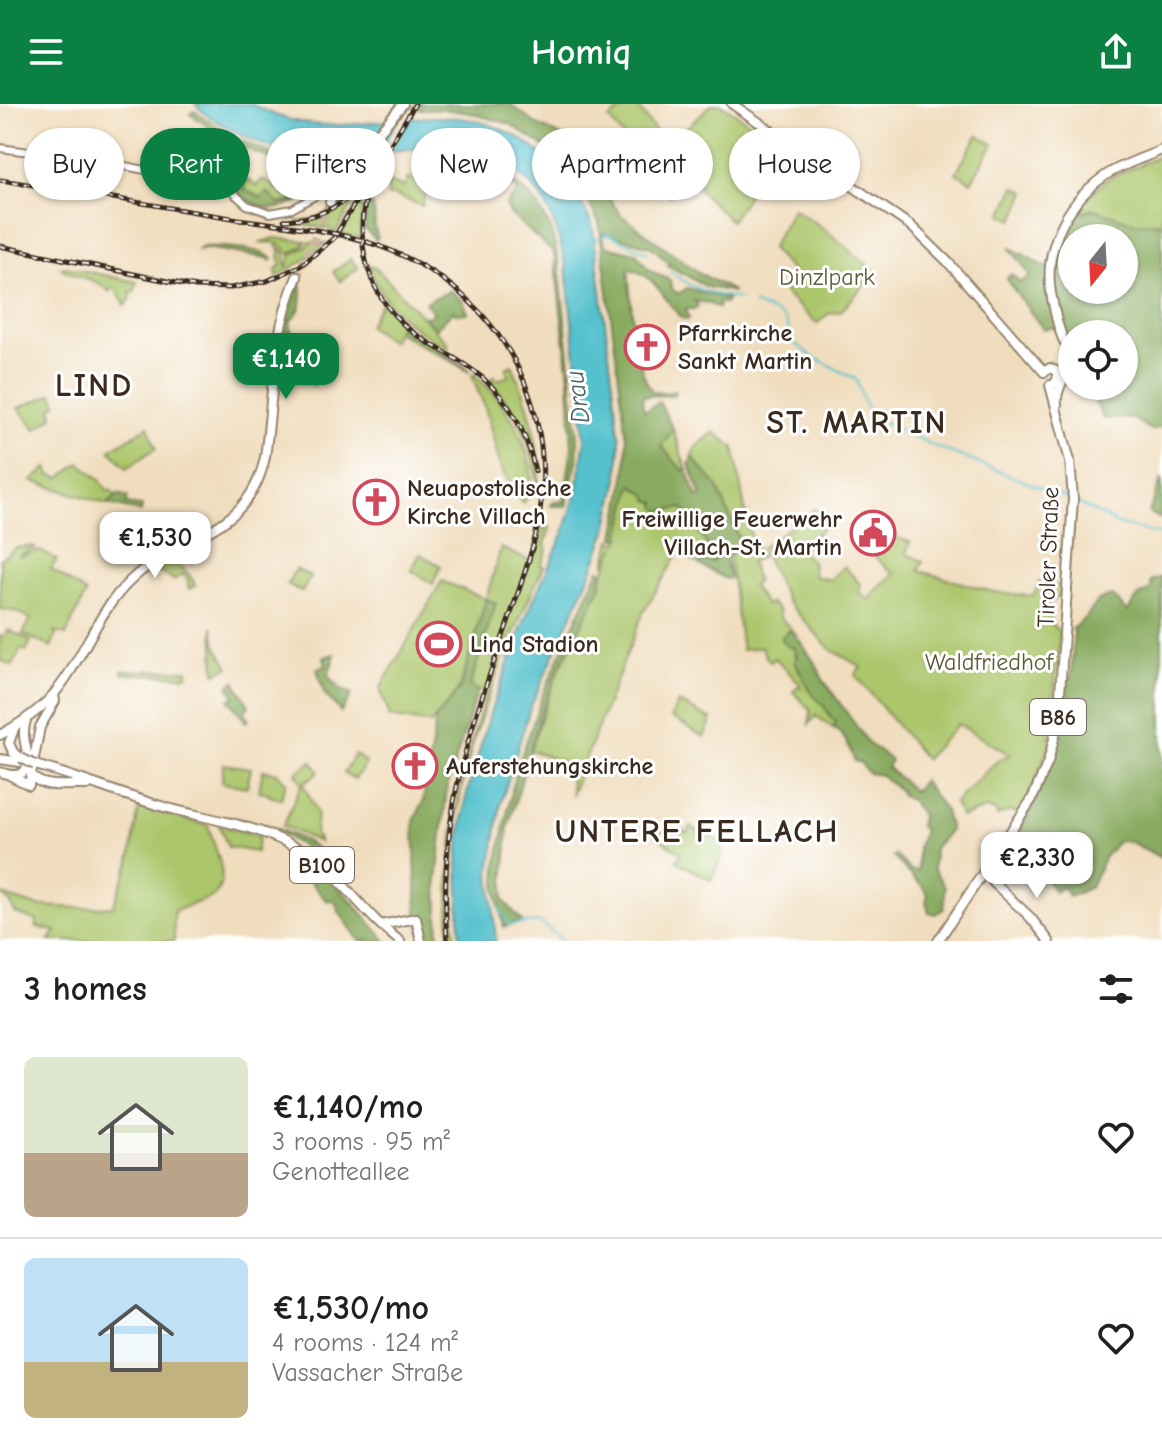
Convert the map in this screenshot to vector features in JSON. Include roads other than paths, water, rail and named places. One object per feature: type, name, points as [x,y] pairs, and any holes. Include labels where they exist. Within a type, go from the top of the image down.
[{"type":"main road","points":[[732,104],[911,226],[948,262],[1044,372]]},
{"type":"main road","points":[[382,128],[402,105]]},
{"type":"main road","name":"B86","points":[[1058,321],[1051,292],[1051,259],[1056,238],[1068,214],[1083,195],[1111,172],[1162,150]]},
{"type":"main road","points":[[0,735],[30,717],[54,694],[98,620],[122,588],[159,559],[215,528],[239,510],[256,488],[264,462],[277,339],[283,310],[297,277]]},
{"type":"main road","points":[[1050,368],[1058,373],[1057,381],[1050,385],[1042,379],[1044,372],[1050,368]]},
{"type":"main road","name":"Tiroler Straße","points":[[938,941],[1016,826],[1040,783],[1058,723],[1073,499],[1070,461],[1050,385]]},
{"type":"main road","name":"B86","points":[[1058,390],[1058,416]]},
{"type":"main road","points":[[0,772],[29,785],[43,721],[55,701],[54,694]]},
{"type":"main road","points":[[30,717],[43,721]]},
{"type":"main road","points":[[11,776],[23,772],[28,766],[22,737],[30,717]]},
{"type":"main road","points":[[15,727],[9,743],[20,760]]},
{"type":"main road","points":[[0,759],[20,760]]},
{"type":"main road","name":"B100","points":[[20,760],[167,808],[240,825],[290,843],[331,872],[380,925],[401,941]]},
{"type":"main road","points":[[31,775],[46,784],[100,786]]},
{"type":"main road","points":[[987,869],[996,885],[1030,917],[1049,941]]},
{"type":"main road","points":[[976,885],[996,885]]},
{"type":"main road","points":[[390,941],[380,925],[416,918],[421,941]]},
{"type":"main road","points":[[398,921],[401,941]]},
{"type":"street","points":[[0,148],[100,161],[221,185],[247,205],[270,213],[292,209],[308,200]]},
{"type":"water","name":"Drau","points":[[195,104],[250,104],[284,118],[318,124],[434,117],[462,118],[497,128],[411,128],[411,149],[395,151],[395,128],[266,128],[266,146],[250,139],[250,128],[229,128]]},
{"type":"water","name":"Drau","points":[[516,137],[532,147],[532,187],[516,173]]},
{"type":"water","name":"Drau","points":[[542,200],[579,200],[593,227],[620,440],[618,478],[607,530],[530,708],[501,803],[490,873],[496,941],[460,941],[458,853],[466,797],[491,710],[523,624],[564,532],[577,491],[585,440],[566,267],[548,209]]},
{"type":"waterway","points":[[596,239],[608,234],[648,253]]},
{"type":"waterway","points":[[671,272],[703,291],[740,299]]},
{"type":"waterway","points":[[753,304],[778,314],[786,321],[793,342],[813,357],[856,379],[869,415],[932,445],[1069,499]]},
{"type":"waterway","points":[[1078,503],[1117,524],[1162,535]]},
{"type":"waterway","points":[[498,906],[509,925],[540,922],[563,941]]},
{"type":"tunnel","points":[[297,277],[330,202]]},
{"type":"railway","points":[[0,246],[196,287],[231,288],[267,281],[300,266],[334,238],[415,104]]},
{"type":"railway","points":[[0,180],[314,230],[354,238],[392,251],[434,273],[469,301],[498,335],[520,372],[535,413],[542,457],[541,503],[532,549],[467,745],[456,794],[447,857],[447,941]]},
{"type":"railway","points":[[284,220],[326,211],[345,200]]},
{"type":"railway","points":[[366,200],[362,234],[365,255],[380,296],[410,330],[468,367],[504,400],[518,422],[535,471]]},
{"type":"place","name":"Pfarrkirche Sankt Martin","points":[[647,347]]},
{"type":"place","name":"Neuapostolische Kirche Villach","points":[[376,502]]},
{"type":"place","name":"Freiwillige Feuerwehr Villach-St. Martin","points":[[873,533]]},
{"type":"place","name":"Lind Stadion","points":[[439,644]]},
{"type":"place","name":"Auferstehungskirche","points":[[415,766]]},
{"type":"district","name":"LIND","points":[[94,385]]},
{"type":"district","name":"ST. MARTIN","points":[[857,422]]},
{"type":"district","name":"UNTERE FELLACH","points":[[697,831]]},
{"type":"park label","name":"Dinzlpark","points":[[827,277]]},
{"type":"park label","name":"Waldfriedhof","points":[[989,662]]}]
